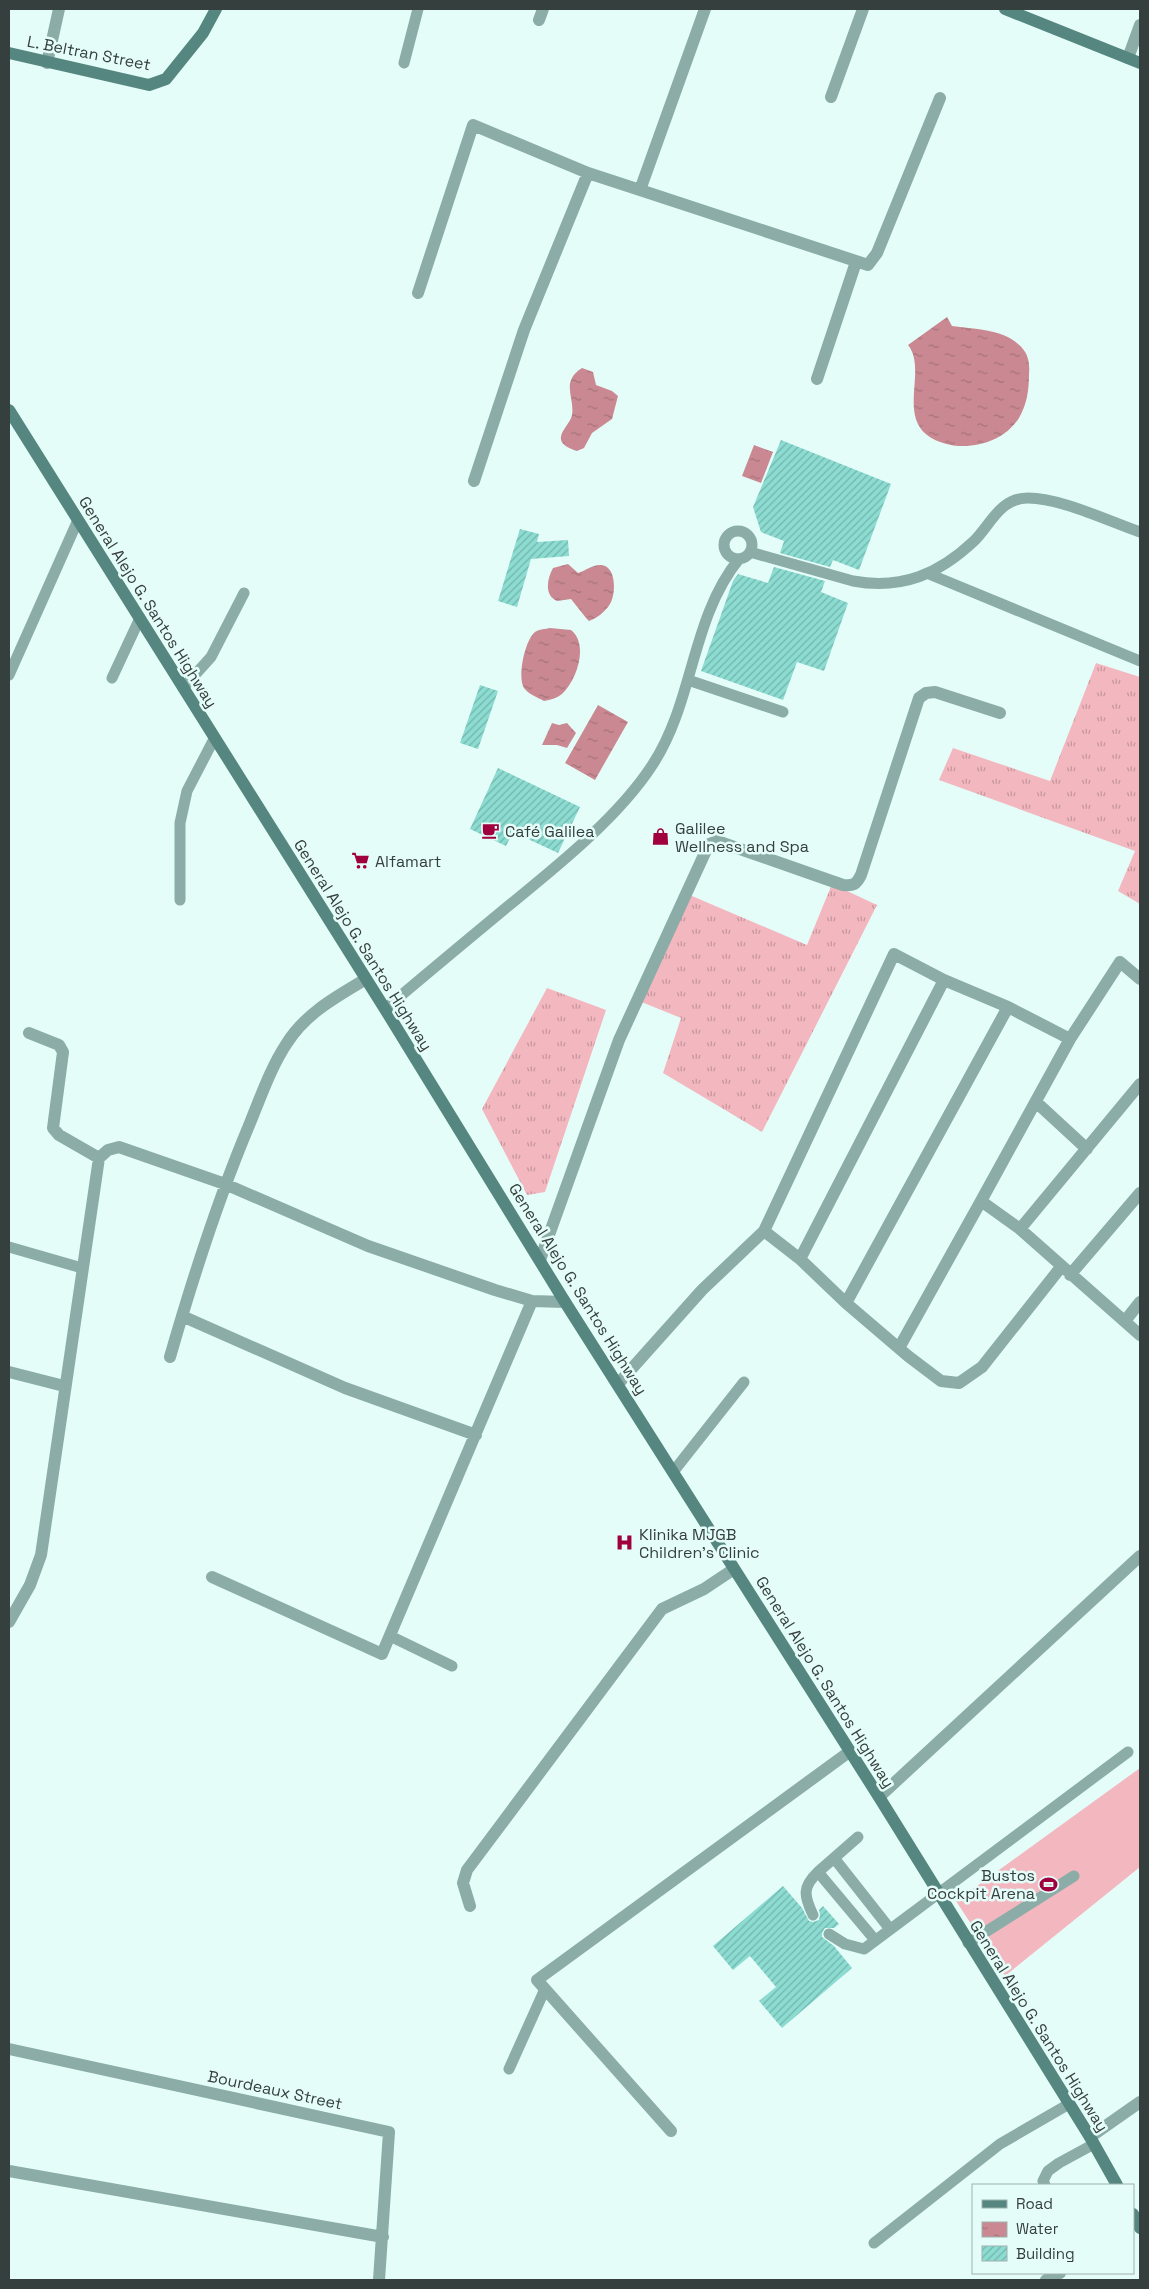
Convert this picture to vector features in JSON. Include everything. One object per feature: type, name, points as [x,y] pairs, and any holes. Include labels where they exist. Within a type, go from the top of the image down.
[{"type":"main road","name":"L. Beltran Street","points":[[9,53],[46,63],[149,85],[166,79],[202,33],[216,9]]},
{"type":"main road","points":[[1008,9],[1140,63]]},
{"type":"main road","name":"General Alejo G. Santos Highway","points":[[9,410],[366,979],[565,1302],[879,1797],[1092,2141],[1116,2184]]},
{"type":"main road","points":[[1134,2216],[1140,2229]]},
{"type":"street","points":[[46,63],[59,9]]},
{"type":"street","points":[[640,190],[705,9]]},
{"type":"street","points":[[831,97],[863,9]]},
{"type":"street","points":[[1128,58],[1140,25]]},
{"type":"street","points":[[418,293],[473,125],[588,173],[868,265],[872,263],[940,98]]},
{"type":"street","points":[[474,481],[524,330],[588,173]]},
{"type":"street","points":[[817,379],[856,262]]},
{"type":"street","points":[[540,1260],[619,1040],[709,844],[717,841],[843,885],[851,886],[857,884],[862,875],[920,698],[926,693],[935,692],[1000,713]]},
{"type":"street","points":[[618,1384],[702,1290],[764,1231],[894,954],[944,980],[1008,1006],[1070,1039]]},
{"type":"street","points":[[899,1348],[1070,1039],[1120,962],[1140,979]]},
{"type":"street","points":[[170,1357],[225,1184],[266,1085],[287,1043],[317,1009],[366,979]]},
{"type":"street","points":[[800,1259],[944,980]]},
{"type":"street","points":[[846,1303],[1008,1006]]},
{"type":"street","points":[[29,1033],[59,1045],[64,1052],[53,1128],[59,1135],[98,1158]]},
{"type":"street","points":[[1020,1230],[1140,1084]]},
{"type":"street","points":[[1036,1102],[1087,1149]]},
{"type":"street","points":[[9,1622],[30,1585],[41,1554],[98,1158],[108,1150],[120,1147],[225,1184],[368,1246],[495,1290],[532,1301],[565,1302]]},
{"type":"street","points":[[764,1231],[800,1259],[846,1303],[899,1348],[941,1381],[959,1383],[982,1367],[1065,1271],[1140,1193]]},
{"type":"street","points":[[981,1201],[1020,1230],[1140,1335]]},
{"type":"street","points":[[212,1577],[382,1654],[532,1301]]},
{"type":"street","points":[[1125,1321],[1140,1302]]},
{"type":"street","points":[[182,1316],[345,1388],[476,1435]]},
{"type":"street","points":[[9,1372],[64,1386]]},
{"type":"street","points":[[879,1797],[1140,1556]]},
{"type":"street","points":[[470,1906],[462,1884],[467,1870],[662,1609],[704,1589],[734,1569]]},
{"type":"street","points":[[671,2131],[537,1980],[849,1752]]},
{"type":"street","name":"Bourdeaux Street","points":[[9,2049],[389,2132],[379,2280]]},
{"type":"street","points":[[1092,2141],[1140,2102]]},
{"type":"street","points":[[9,2171],[382,2236]]},
{"type":"street","points":[[1046,2280],[1058,2274]]},
{"type":"lane","points":[[404,63],[418,9]]},
{"type":"lane","points":[[750,552],[868,583],[900,582],[929,574],[950,561],[974,540],[1000,508],[1010,501],[1028,498],[1056,502],[1140,532]]},
{"type":"lane","points":[[9,675],[78,520]]},
{"type":"lane","points":[[734,531],[740,531],[750,536],[752,547],[750,552],[745,557],[739,559],[732,558],[725,547],[725,540],[734,531]]},
{"type":"lane","points":[[384,1009],[569,856],[630,794],[654,763],[670,730],[688,680],[710,606],[721,584],[739,559]]},
{"type":"lane","points":[[929,574],[1140,661]]},
{"type":"lane","points":[[183,688],[211,657],[244,593]]},
{"type":"lane","points":[[112,678],[140,618]]},
{"type":"lane","points":[[688,680],[783,712]]},
{"type":"lane","points":[[180,900],[180,823],[185,799],[187,791],[214,739]]},
{"type":"lane","points":[[9,1247],[82,1268]]},
{"type":"lane","points":[[673,1472],[744,1382]]},
{"type":"lane","points":[[390,1636],[452,1666]]},
{"type":"lane","points":[[829,1934],[845,1944],[864,1949],[1128,1752]]},
{"type":"lane","points":[[813,1915],[805,1894],[809,1881],[858,1837]]},
{"type":"lane","points":[[834,1858],[890,1928]]},
{"type":"lane","points":[[818,1872],[875,1940]]},
{"type":"lane","points":[[968,1943],[1074,1876]]},
{"type":"lane","points":[[509,2069],[544,1989]]},
{"type":"lane","points":[[874,2243],[1000,2144],[1069,2104]]},
{"type":"lane","points":[[1044,2184],[1043,2181],[1048,2171],[1092,2141]]},
{"type":"green space","points":[[1096,663],[1140,677],[1140,904],[1118,891],[1135,851],[939,780],[953,748],[1050,781]]},
{"type":"green space","points":[[832,884],[877,905],[762,1132],[663,1073],[681,1018],[634,999],[685,893],[807,945]]},
{"type":"green space","points":[[547,988],[606,1010],[545,1192],[527,1195],[482,1109]]},
{"type":"green space","name":"Bustos Cockpit Arena","points":[[1140,1768],[1140,1867],[1005,1976],[956,1901]]},
{"type":"water","points":[[947,317],[952,326],[987,330],[1004,335],[1021,347],[1028,358],[1029,386],[1022,413],[1011,428],[1001,436],[976,445],[950,445],[938,441],[927,435],[919,426],[915,415],[915,366],[913,355],[908,345]]},
{"type":"water","points":[[582,368],[593,372],[596,385],[612,391],[618,396],[612,419],[592,433],[584,448],[577,451],[562,443],[561,438],[572,415],[570,384],[575,373]]},
{"type":"water","points":[[754,445],[773,452],[761,483],[742,476]]},
{"type":"water","points":[[568,564],[578,573],[597,565],[606,566],[612,575],[614,587],[610,604],[606,610],[589,621],[571,599],[557,601],[548,591],[549,577],[553,568]]},
{"type":"water","points":[[550,628],[571,630],[576,636],[580,653],[576,671],[567,688],[558,697],[544,701],[530,694],[524,688],[521,676],[525,650],[531,636],[537,631]]},
{"type":"water","points":[[598,705],[628,722],[595,780],[565,763]]},
{"type":"water","points":[[552,723],[559,725],[567,723],[576,733],[567,748],[557,745],[542,745]]},
{"type":"building","points":[[781,440],[891,484],[859,570],[833,560],[830,567],[780,553],[784,541],[761,532],[753,507]]},
{"type":"building","points":[[520,529],[539,534],[537,542],[568,540],[569,556],[531,559],[517,607],[498,601]]},
{"type":"building","points":[[774,567],[825,581],[821,592],[848,603],[824,671],[797,662],[783,700],[701,671],[733,581],[738,574],[768,583]]},
{"type":"building","points":[[480,685],[498,691],[478,749],[460,743]]},
{"type":"building","name":"Café Galilea","points":[[498,768],[580,807],[558,853],[513,832],[506,846],[470,829]]},
{"type":"building","points":[[783,1886],[802,1908],[809,1921],[819,1920],[819,1910],[823,1906],[839,1924],[834,1928],[825,1928],[822,1937],[834,1946],[852,1968],[782,2028],[759,2001],[776,1987],[750,1956],[733,1970],[713,1946]]},
{"type":"place","name":"Café Galilea","points":[[491,831]]},
{"type":"place","name":"Galilee Wellness and Spa","points":[[661,837]]},
{"type":"place","name":"Alfamart","points":[[361,861]]},
{"type":"place","name":"Klinika MJGB Children's Clinic","points":[[625,1543]]},
{"type":"place","name":"Bustos Cockpit Arena","points":[[1049,1884]]}]
